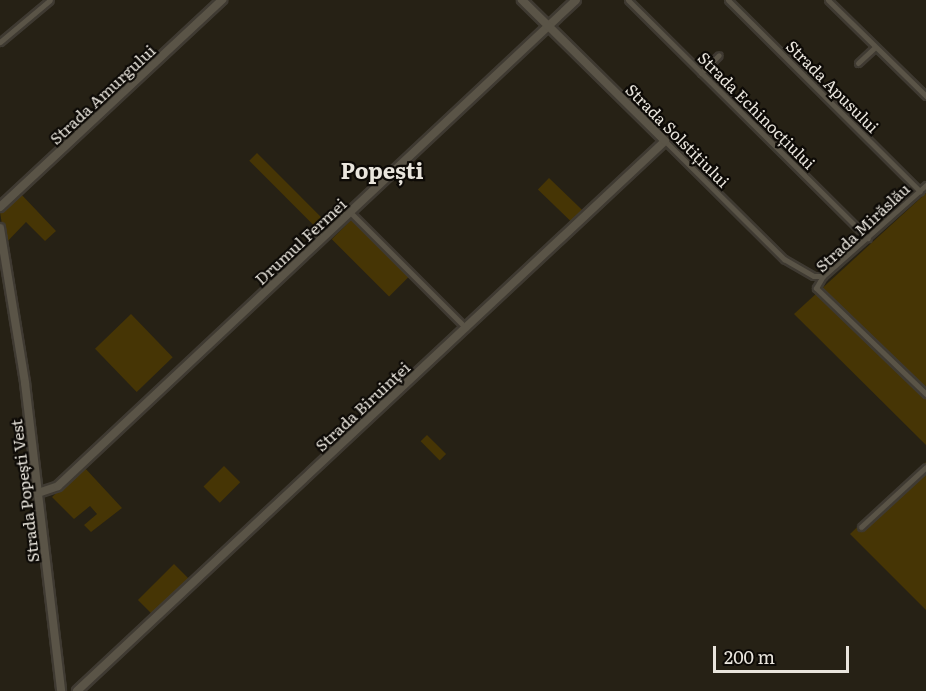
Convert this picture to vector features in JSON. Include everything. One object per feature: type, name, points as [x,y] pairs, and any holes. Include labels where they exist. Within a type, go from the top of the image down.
[{"type":"street","points":[[0,42],[50,0]]},
{"type":"street","name":"Strada Amurgului","points":[[0,207],[222,0]]},
{"type":"street","name":"Strada Solstițiului","points":[[522,0],[784,259],[814,276],[824,276]]},
{"type":"street","name":"Drumul Fermei","points":[[38,493],[58,486],[576,0]]},
{"type":"street","name":"Strada Echinocțiului","points":[[628,0],[868,238]]},
{"type":"street","name":"Strada Apusului","points":[[728,0],[920,191]]},
{"type":"street","points":[[828,0],[926,96]]},
{"type":"street","points":[[858,63],[875,46]]},
{"type":"street","points":[[701,73],[719,55]]},
{"type":"street","name":"Strada Biruinței","points":[[77,691],[314,466],[466,328],[665,141]]},
{"type":"street","name":"Strada Mirăslău","points":[[926,185],[824,276],[816,288],[926,394]]},
{"type":"street","points":[[350,212],[466,328]]},
{"type":"street","name":"Strada Popești Vest","points":[[0,228],[38,493],[61,691]]},
{"type":"street","points":[[861,527],[926,467]]},
{"type":"shaded area","points":[[257,153],[323,219],[316,227],[249,161]]},
{"type":"shaded area","points":[[549,178],[584,212],[573,224],[538,190]]},
{"type":"shaded area","points":[[20,193],[56,231],[45,241],[26,222],[5,244],[0,212]]},
{"type":"shaded area","points":[[926,193],[926,445],[794,314]]},
{"type":"shaded area","points":[[353,218],[410,275],[389,296],[332,239]]},
{"type":"shaded area","points":[[131,314],[173,357],[137,392],[95,349]]},
{"type":"shaded area","points":[[427,435],[446,454],[440,460],[421,441]]},
{"type":"shaded area","points":[[926,462],[926,610],[850,534]]},
{"type":"shaded area","points":[[224,466],[240,482],[220,503],[203,487]]},
{"type":"shaded area","points":[[84,467],[122,508],[91,532],[84,525],[97,514],[90,506],[74,519],[52,497]]},
{"type":"shaded area","points":[[174,564],[190,580],[154,616],[138,600]]},
{"type":"district","name":"Popești","points":[[382,170]]}]
